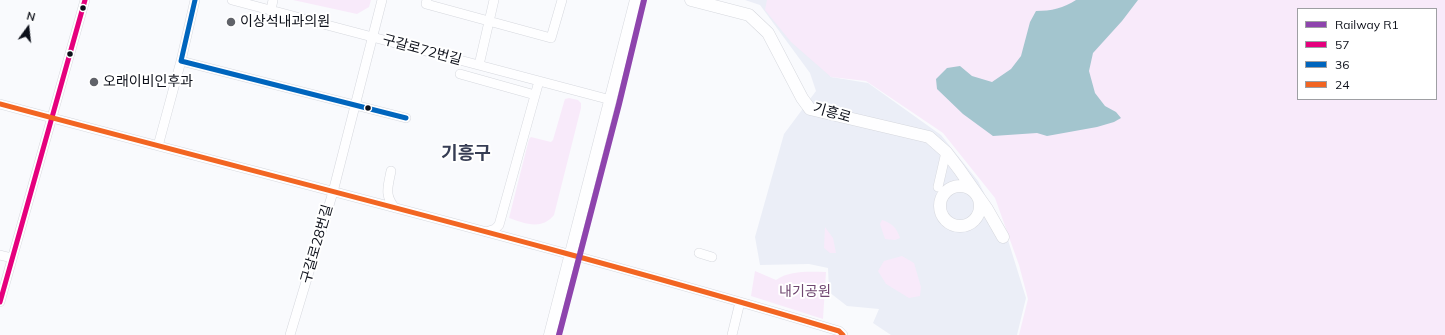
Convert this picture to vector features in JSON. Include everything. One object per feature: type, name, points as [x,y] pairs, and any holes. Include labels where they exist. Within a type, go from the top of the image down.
[{"type":"main road","points":[[550,335],[636,0]]},
{"type":"main road","name":"기흥로","points":[[691,0],[749,14],[768,33],[802,98],[810,109],[929,137],[946,152],[987,209],[1003,238]]},
{"type":"street","points":[[0,302],[85,0]]},
{"type":"street","points":[[158,146],[181,61],[195,0]]},
{"type":"street","name":"구갈로72번길","points":[[232,0],[611,100]]},
{"type":"street","points":[[271,10],[274,0]]},
{"type":"street","name":"구갈로28번길","points":[[290,335],[333,192],[382,0]]},
{"type":"street","points":[[427,0],[426,4],[551,38],[562,0]]},
{"type":"street","points":[[479,65],[494,0]]},
{"type":"street","points":[[181,61],[406,118]]},
{"type":"street","points":[[460,74],[535,94]]},
{"type":"street","points":[[484,232],[495,229],[499,225],[539,81]]},
{"type":"street","points":[[0,104],[570,254],[839,331],[843,335]]},
{"type":"street","points":[[938,187],[946,152]]},
{"type":"street","points":[[391,171],[388,196],[390,202],[395,208]]},
{"type":"street","points":[[700,253],[712,257]]},
{"type":"street","points":[[0,255],[12,258]]},
{"type":"street","points":[[732,335],[740,302]]},
{"type":"shaded area","points":[[745,0],[779,0],[831,77],[868,83],[941,135],[978,181],[1008,240],[1026,298],[1017,335],[891,335],[873,323],[879,309],[847,306],[829,292],[828,268],[809,264],[760,265],[755,237],[784,134],[816,91],[810,73],[760,5]]},
{"type":"green space","points":[[293,0],[371,0],[369,7],[357,14]]},
{"type":"green space","points":[[767,0],[1445,0],[1445,335],[1019,335],[1028,299],[1019,265],[995,198],[943,133],[866,81],[831,77],[791,42],[765,10]]},
{"type":"green space","points":[[569,98],[578,100],[581,103],[581,108],[554,215],[544,223],[538,224],[526,223],[509,218],[529,139],[531,137],[551,142],[553,140],[565,99]]},
{"type":"green space","points":[[882,220],[894,226],[900,238],[895,240],[885,239],[880,224]]},
{"type":"green space","points":[[825,227],[833,238],[836,253],[830,253],[824,248]]},
{"type":"green space","points":[[902,256],[914,263],[921,287],[920,296],[909,298],[886,284],[878,271],[884,261]]},
{"type":"green space","name":"내기공원","points":[[755,271],[776,280],[794,273],[826,272],[823,319],[751,296]]},
{"type":"water","points":[[1076,0],[1138,0],[1122,21],[1093,53],[1089,71],[1095,93],[1105,106],[1116,112],[1121,118],[1114,122],[1097,127],[1047,136],[1037,133],[993,136],[963,114],[937,89],[936,79],[947,68],[960,66],[972,76],[992,82],[1011,69],[1021,56],[1030,22],[1036,11],[1057,8]]},
{"type":"rail line","name":"R1","points":[[559,335],[619,104],[644,0]]},
{"type":"transit line","name":"57","points":[[0,302],[85,0]]},
{"type":"transit line","name":"36","points":[[195,0],[181,61],[406,118]]},
{"type":"transit line","name":"24","points":[[0,104],[526,242],[735,300],[839,331],[843,335]]},
{"type":"place","name":"이상석내과의원","points":[[231,22]]},
{"type":"place","name":"오래이비인후과","points":[[94,82]]},
{"type":"district","name":"기흥구","points":[[466,154]]}]
